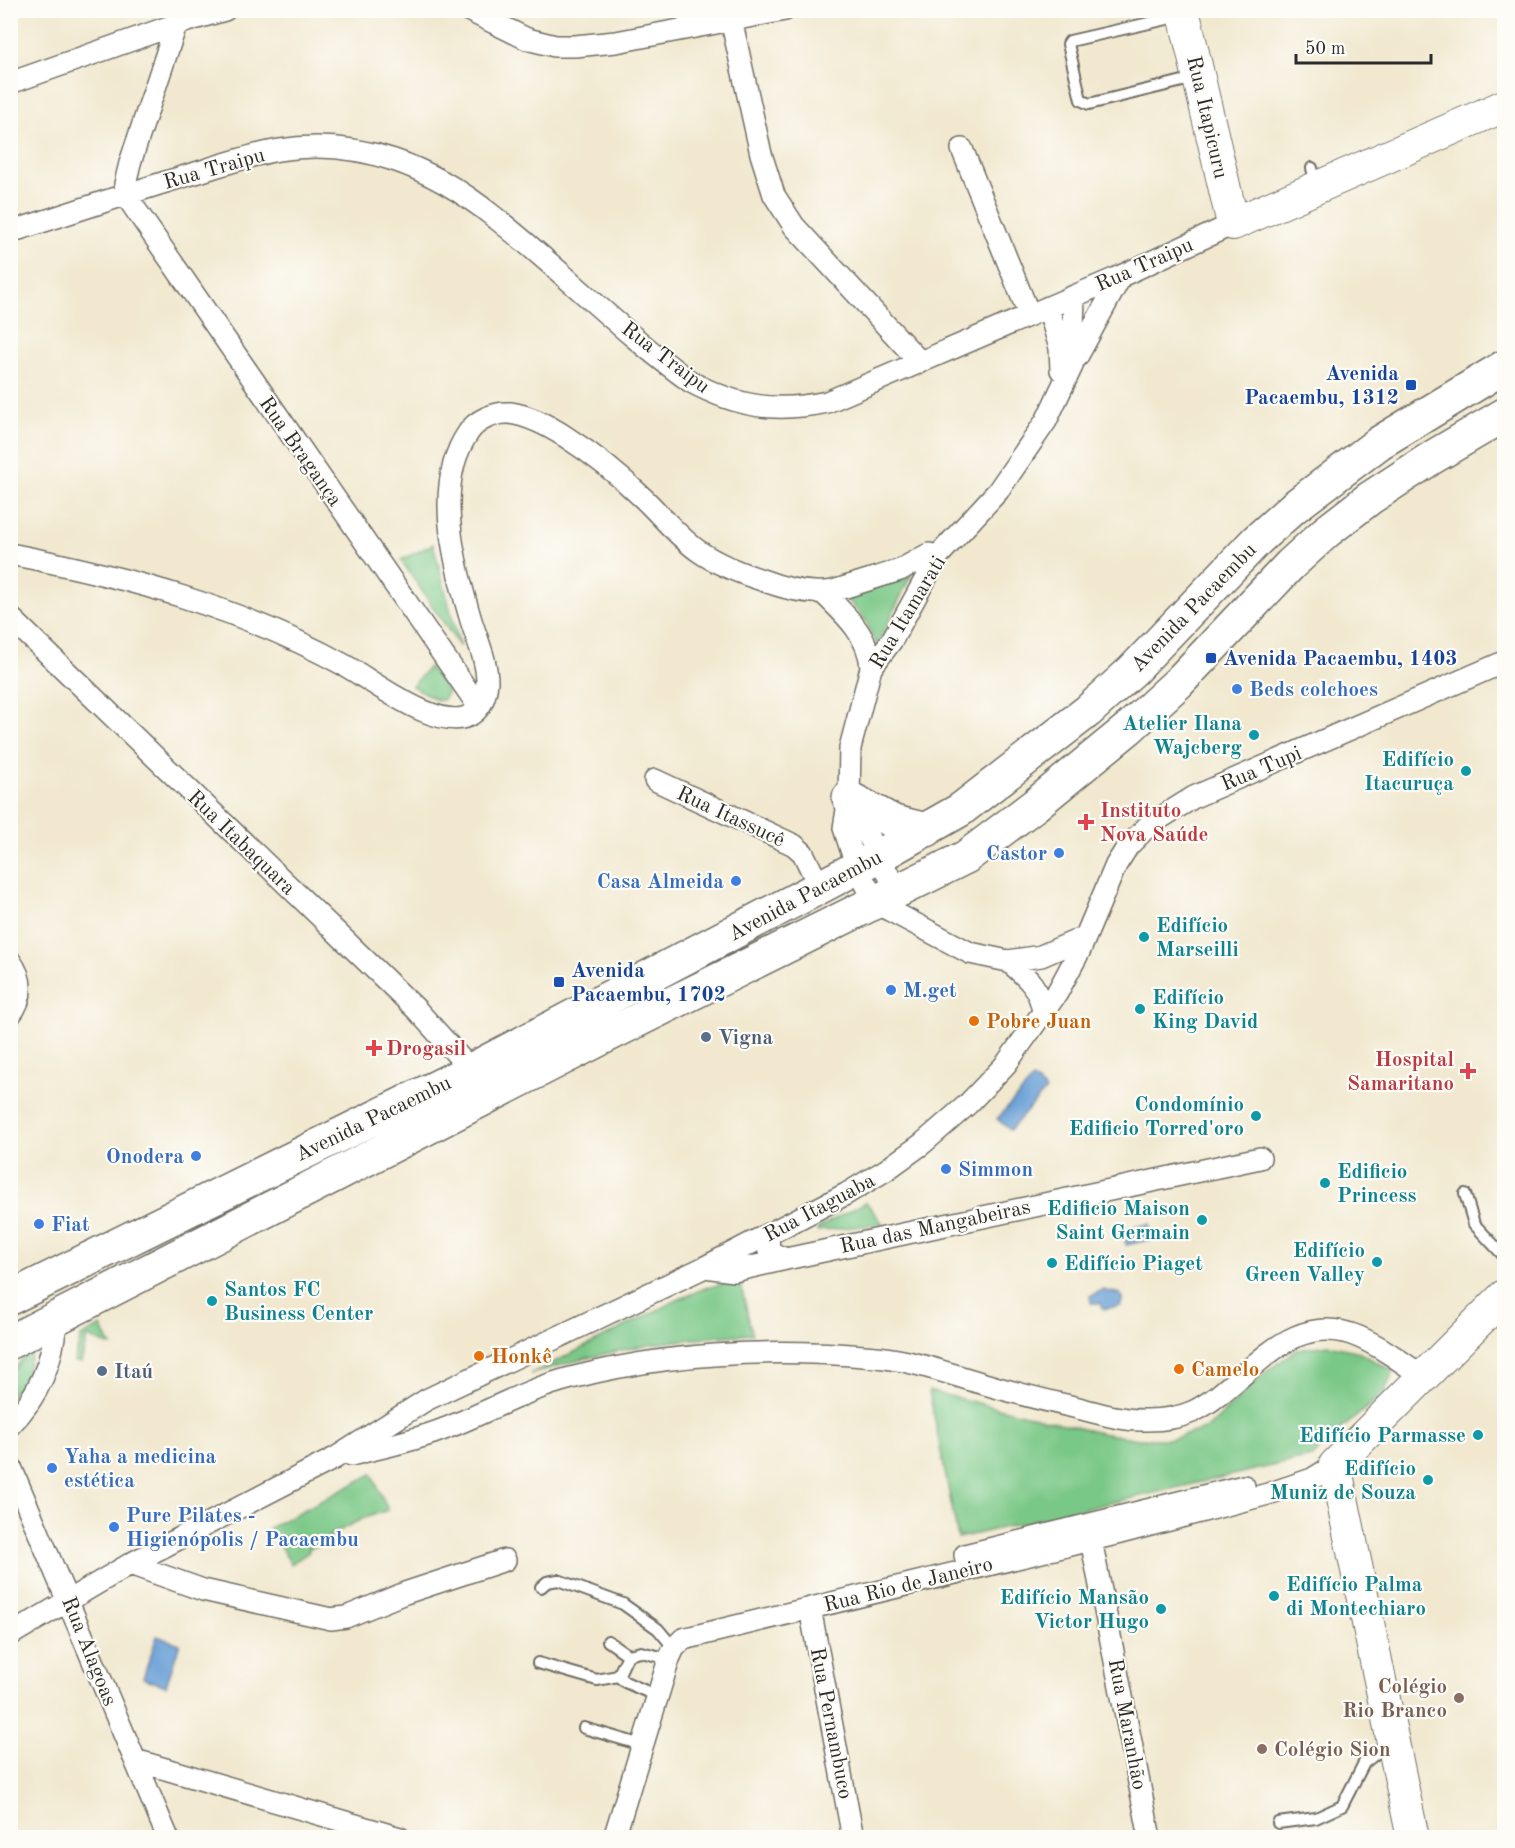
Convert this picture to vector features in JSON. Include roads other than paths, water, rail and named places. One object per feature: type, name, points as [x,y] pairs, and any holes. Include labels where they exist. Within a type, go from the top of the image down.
[{"type":"main road","name":"Avenida Pacaembu","points":[[13,1291],[471,1070],[820,888],[960,810],[1088,711],[1134,670],[1257,540],[1294,507],[1379,443],[1504,367]]},
{"type":"main road","name":"Avenida Pacaembu","points":[[10,1342],[602,1038],[966,857],[1130,728],[1179,682],[1290,565],[1326,532],[1415,468],[1504,415]]},
{"type":"main road","points":[[849,798],[894,822],[927,830]]},
{"type":"street","points":[[10,83],[179,17],[225,10]]},
{"type":"street","points":[[468,10],[507,32],[555,46],[602,44],[730,16],[785,10]]},
{"type":"street","name":"Rua Itapicuru","points":[[1184,13],[1233,224]]},
{"type":"street","points":[[730,16],[761,154],[774,195],[794,226],[920,362]]},
{"type":"street","points":[[126,193],[129,163],[179,17]]},
{"type":"street","name":"Rua Traipu","points":[[10,232],[126,193],[279,150],[308,147],[360,150],[425,170],[453,186],[493,216],[670,366],[720,397],[775,409],[827,402],[1120,276],[1233,224],[1323,175],[1504,106]]},
{"type":"street","name":"Rua Itamarati","points":[[962,149],[1039,310],[1060,348],[1059,391]]},
{"type":"street","name":"Rua Bragança","points":[[126,193],[149,233],[479,707]]},
{"type":"street","name":"Rua Itamarati","points":[[887,898],[868,862],[844,828],[849,798],[850,748],[872,669],[892,640],[938,556],[998,491],[1046,421],[1059,391],[1120,276]]},
{"type":"street","name":"Rua Itamarati","points":[[1072,366],[1074,296]]},
{"type":"street","points":[[10,554],[118,577],[179,594],[240,616],[330,657],[436,717],[464,718],[479,707],[487,682],[486,669],[455,555],[450,491],[461,442],[471,428],[482,419],[508,413],[544,424],[585,449],[644,499],[698,551],[713,560],[774,585],[823,593],[891,573],[929,554],[938,556]]},
{"type":"street","points":[[823,593],[863,638],[870,651],[872,669]]},
{"type":"street","name":"Rua Itabaquara","points":[[10,617],[416,1009],[471,1070]]},
{"type":"street","name":"Rua Tupi","points":[[1085,937],[1106,886],[1128,846],[1149,825],[1172,809],[1504,662]]},
{"type":"street","name":"Rua Itassucê","points":[[655,780],[794,845],[802,853],[820,888]]},
{"type":"street","points":[[887,898],[970,953],[1008,961],[1041,956],[1085,937]]},
{"type":"street","name":"Rua Itaguaba","points":[[335,1458],[426,1400],[705,1267],[846,1194],[922,1144],[968,1104],[1006,1064],[1043,1014],[1075,961],[1085,937]]},
{"type":"street","points":[[10,961],[21,978],[19,996],[10,1016]]},
{"type":"street","points":[[1008,961],[1034,985],[1042,1002],[1043,1014]]},
{"type":"street","name":"Rua das Mangabeiras","points":[[705,1267],[734,1271],[1260,1158]]},
{"type":"street","points":[[768,1234],[769,1252],[786,1259]]},
{"type":"street","points":[[1413,1838],[1335,1465],[1504,1296]]},
{"type":"street","points":[[10,1425],[40,1386],[52,1350],[56,1318]]},
{"type":"street","points":[[10,1635],[68,1598],[130,1564],[335,1458],[442,1431],[569,1378],[641,1362],[684,1357],[816,1353],[879,1357],[915,1364],[997,1388],[1108,1416],[1146,1420],[1171,1418],[1191,1412],[1212,1400],[1270,1351],[1290,1340],[1318,1332],[1336,1331],[1357,1336],[1380,1347],[1422,1376]]},
{"type":"street","points":[[968,1570],[965,1555],[1322,1467],[1361,1432]]},
{"type":"street","name":"Rua Alagoas","points":[[10,1465],[168,1838]]},
{"type":"street","name":"Rua Rio de Janeiro","points":[[671,1654],[683,1638],[695,1634],[1091,1540],[1268,1494],[1312,1479],[1335,1465]]},
{"type":"street","name":"Rua Maranhão","points":[[1091,1540],[1150,1838]]},
{"type":"street","points":[[130,1564],[203,1590],[331,1619],[346,1617],[405,1593],[505,1560]]},
{"type":"street","name":"Rua Pernambuco","points":[[810,1608],[853,1838]]},
{"type":"street","points":[[614,1838],[671,1654]]},
{"type":"street","points":[[135,1760],[400,1838]]},
{"type":"lane","points":[[1184,13],[1070,41],[1068,44],[1070,54],[1081,100],[1089,104],[1198,77]]},
{"type":"lane","points":[[1465,1194],[1474,1224],[1504,1256]]},
{"type":"lane","points":[[541,1587],[547,1582],[558,1580],[622,1604],[658,1629],[671,1654]]},
{"type":"lane","points":[[608,1641],[628,1655],[641,1652],[671,1654]]},
{"type":"lane","points":[[618,1676],[628,1655]]},
{"type":"lane","points":[[538,1663],[590,1679],[618,1676]]},
{"type":"lane","points":[[618,1676],[625,1683],[657,1696]]},
{"type":"lane","points":[[584,1728],[642,1745]]},
{"type":"lane","points":[[1278,1823],[1316,1818],[1342,1806],[1364,1763],[1392,1740]]},
{"type":"water","points":[[1033,1079],[1046,1090],[1010,1130],[997,1119]]},
{"type":"water","points":[[1149,1224],[1152,1239],[1126,1245],[1123,1229]]},
{"type":"water","points":[[1103,1290],[1120,1294],[1123,1302],[1120,1303],[1121,1306],[1103,1309],[1101,1303],[1091,1303],[1090,1296]]},
{"type":"water","points":[[157,1636],[180,1644],[166,1686],[143,1678]]},
{"type":"place","name":"Avenida Pacaembu, 1312","points":[[1411,385]]},
{"type":"place","name":"Avenida Pacaembu, 1403","points":[[1211,658]]},
{"type":"place","name":"Beds colchoes","points":[[1237,689]]},
{"type":"place","name":"Atelier Ilana Wajcberg","points":[[1254,735]]},
{"type":"place","name":"Edifício Itacuruça","points":[[1466,771]]},
{"type":"place","name":"Instituto Nova Saúde","points":[[1086,822]]},
{"type":"place","name":"Castor","points":[[1059,853]]},
{"type":"place","name":"Casa Almeida","points":[[736,881]]},
{"type":"place","name":"Edifício Marseilli","points":[[1144,937]]},
{"type":"place","name":"Avenida Pacaembu, 1702","points":[[559,982]]},
{"type":"place","name":"M.get","points":[[891,990]]},
{"type":"place","name":"Edifício King David","points":[[1140,1009]]},
{"type":"place","name":"Pobre Juan","points":[[974,1021]]},
{"type":"place","name":"Vigna","points":[[706,1037]]},
{"type":"place","name":"Drogasil","points":[[374,1048]]},
{"type":"place","name":"Hospital Samaritano","points":[[1468,1071]]},
{"type":"place","name":"Condomínio Edificio Torred'oro","points":[[1256,1116]]},
{"type":"place","name":"Onodera","points":[[196,1156]]},
{"type":"place","name":"Simmon","points":[[946,1169]]},
{"type":"place","name":"Edificio Princess","points":[[1325,1183]]},
{"type":"place","name":"Edificio Maison Saint Germain","points":[[1202,1220]]},
{"type":"place","name":"Fiat","points":[[39,1224]]},
{"type":"place","name":"Edifício Green Valley","points":[[1377,1262]]},
{"type":"place","name":"Edifício Piaget","points":[[1052,1263]]},
{"type":"place","name":"Santos FC Business Center","points":[[212,1301]]},
{"type":"place","name":"Honkê","points":[[479,1356]]},
{"type":"place","name":"Camelo","points":[[1179,1369]]},
{"type":"place","name":"Itaú","points":[[102,1371]]},
{"type":"place","name":"Edifício Parmasse","points":[[1478,1435]]},
{"type":"place","name":"Yaha a medicina estética","points":[[52,1468]]},
{"type":"place","name":"Edifício Muniz de Souza","points":[[1428,1480]]},
{"type":"place","name":"Pure Pilates - Higienópolis / Pacaembu","points":[[114,1527]]},
{"type":"place","name":"Edifício Palma di Montechiaro","points":[[1274,1596]]},
{"type":"place","name":"Edifício Mansão Victor Hugo","points":[[1161,1609]]},
{"type":"place","name":"Colégio Rio Branco","points":[[1459,1698]]},
{"type":"place","name":"Colégio Sion","points":[[1262,1749]]}]
